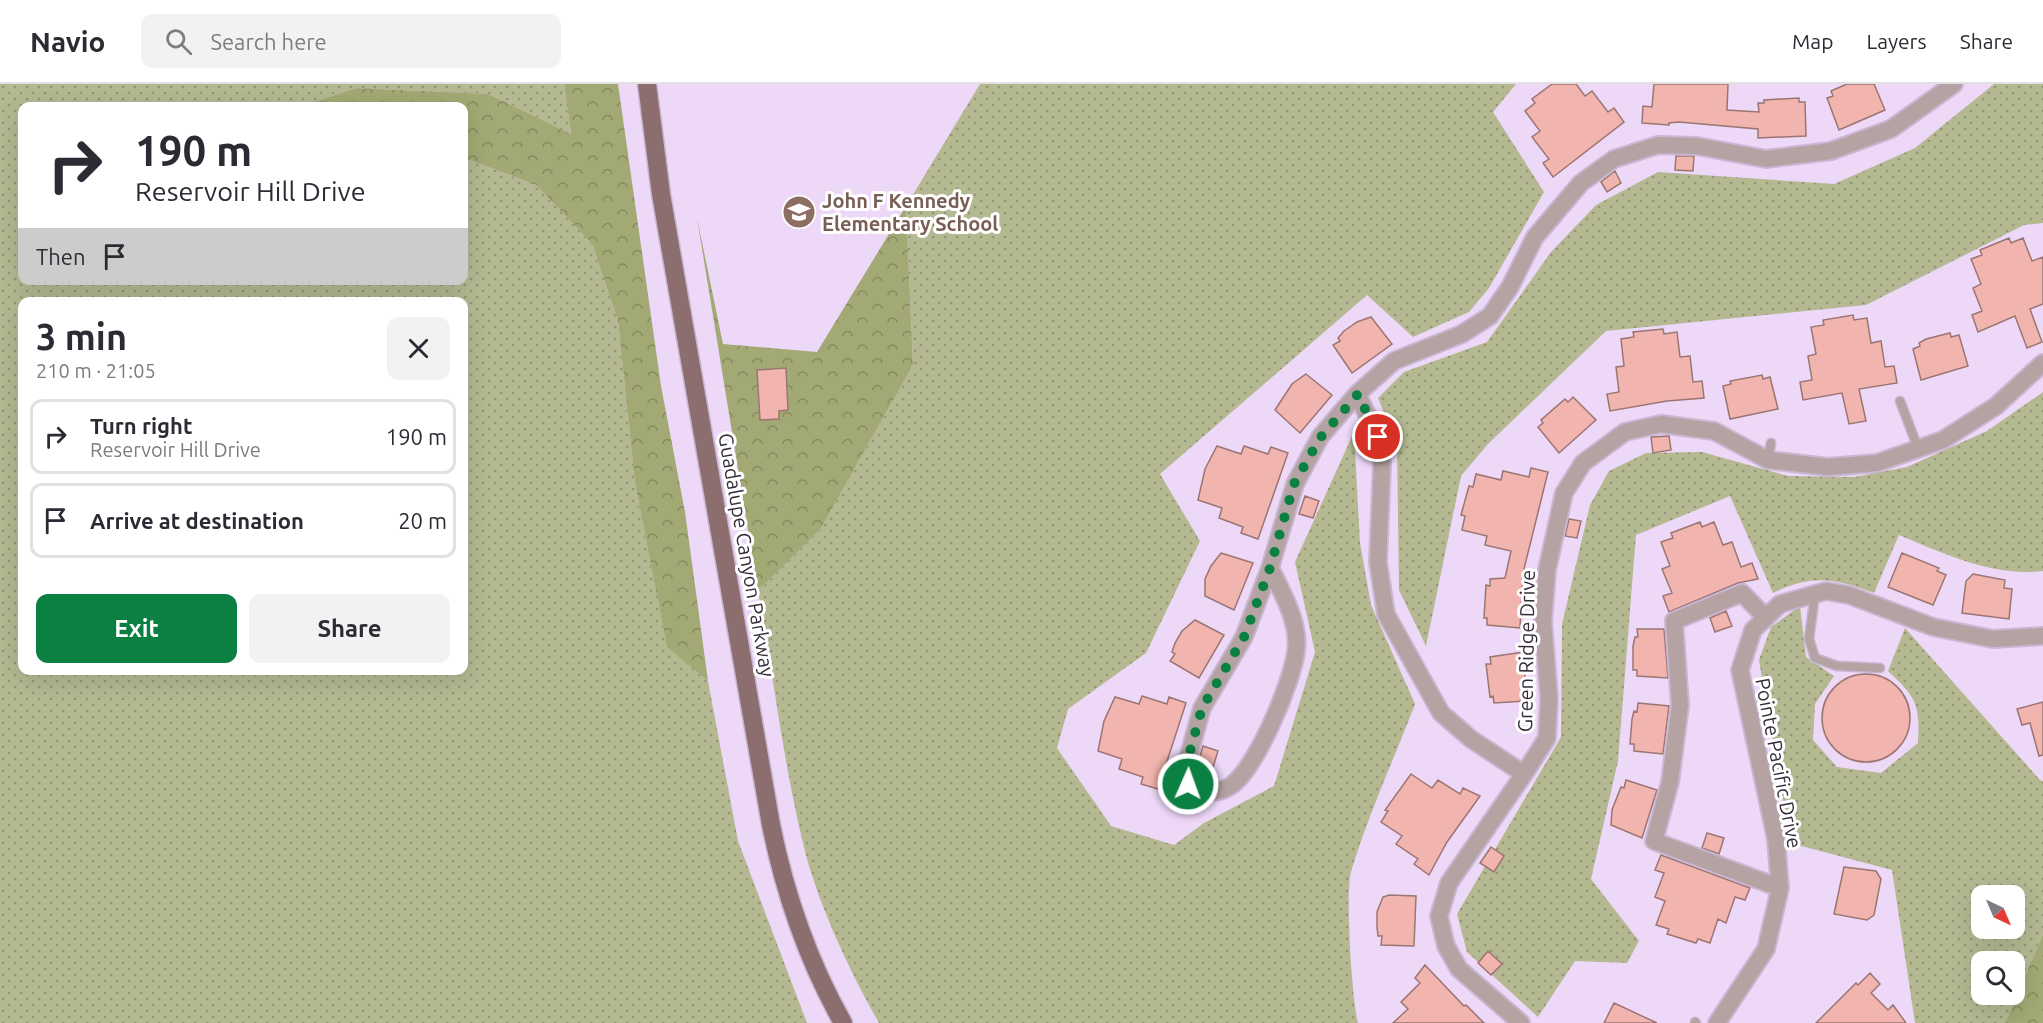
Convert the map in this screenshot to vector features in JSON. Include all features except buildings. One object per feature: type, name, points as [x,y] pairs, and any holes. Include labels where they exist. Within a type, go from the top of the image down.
[{"type":"main road","name":"Guadalupe Canyon Parkway","points":[[647,84],[661,194],[771,825],[797,922],[823,986],[843,1023]]},
{"type":"street","points":[[1270,568],[1294,627],[1296,650],[1279,706],[1256,756],[1229,788],[1208,793],[1188,784],[1184,773],[1202,708],[1244,637],[1270,568],[1294,484],[1320,438],[1358,394],[1394,361],[1462,334],[1490,315],[1510,287],[1535,237],[1581,183],[1614,159],[1658,145],[1697,146],[1766,159],[1831,151],[1891,129],[1954,84]]},
{"type":"street","name":"Green Ridge Drive","points":[[1521,1023],[1459,969],[1446,946],[1439,916],[1449,883],[1547,738],[1549,698],[1543,622],[1547,570],[1564,493],[1583,463],[1626,432],[1661,424],[1714,430],[1770,451],[1828,467],[1877,463],[1943,440],[1996,406],[2043,363]]},
{"type":"street","points":[[1358,394],[1378,437],[1382,464],[1378,562],[1386,614],[1441,713],[1471,739],[1524,774]]},
{"type":"street","name":"Pointe Pacific Drive","points":[[1717,1023],[1766,949],[1779,888],[1776,839],[1740,670],[1753,630],[1780,604],[1826,591],[1849,595],[1933,627],[1993,639],[2043,636]]},
{"type":"street","points":[[1766,618],[1742,593],[1674,621],[1680,705],[1670,782],[1654,841],[1779,888]]},
{"type":"lane","points":[[1900,401],[1918,448]]},
{"type":"lane","points":[[1815,594],[1809,639],[1815,658],[1837,666],[1880,668]]},
{"type":"green space","points":[[0,84],[564,84],[571,134],[489,94],[356,88],[314,102],[18,102],[18,285],[468,285],[468,160],[536,185],[592,244],[618,321],[635,483],[667,646],[708,681],[738,841],[807,1023],[0,1023]]},
{"type":"green space","points":[[564,84],[618,84],[661,386],[685,512],[708,681],[667,647],[635,483],[618,321],[592,244],[536,185],[468,160],[468,102],[314,102],[356,88],[489,94],[571,134]]},
{"type":"green space","points":[[980,84],[1516,84],[1493,112],[1544,192],[1489,288],[1469,312],[1413,337],[1367,295],[1160,474],[1200,541],[1146,653],[1068,709],[1057,748],[1111,826],[1174,845],[1204,823],[1274,786],[1315,652],[1295,562],[1354,432],[1360,543],[1371,605],[1415,704],[1373,808],[1349,883],[1350,947],[1358,1023],[879,1023],[825,912],[809,865],[796,812],[758,591],[820,530],[913,365],[906,206]]},
{"type":"green space","points":[[1994,84],[2043,84],[2043,223],[2024,225],[1866,305],[1606,331],[1488,444],[1461,476],[1426,646],[1399,590],[1397,443],[1378,398],[1404,372],[1487,342],[1551,252],[1596,205],[1658,172],[1834,184],[1915,148]]},
{"type":"green space","points":[[906,206],[913,365],[820,530],[758,591],[697,218],[723,344],[817,352]]},
{"type":"green space","points":[[2043,392],[2043,571],[2006,571],[1988,567],[1952,556],[1899,535],[1874,593],[1847,584],[1823,580],[1799,583],[1773,593],[1730,496],[1636,535],[1618,761],[1591,879],[1639,941],[1627,963],[1575,961],[1538,1017],[1467,952],[1457,914],[1561,737],[1562,624],[1590,505],[1609,471],[1646,453],[1702,452],[1788,476],[1854,477],[1907,467],[1987,431]]},
{"type":"green space","points":[[1800,606],[1806,657],[1834,676],[1815,704],[1813,740],[1837,767],[1881,773],[1918,743],[1915,703],[1905,688],[1888,671],[1905,628],[2043,781],[2043,934],[2025,976],[2025,951],[1971,951],[1971,1005],[2013,1005],[2005,1023],[1915,1023],[1892,870],[1790,843],[1759,660],[1771,627]]},
{"type":"green space","points":[[2043,934],[2043,1023],[2005,1023],[2013,1005],[2025,1005],[2025,976]]},
{"type":"place","name":"John F Kennedy Elementary School","points":[[799,212]]},
{"type":"route","points":[[1188,784],[1184,773],[1202,708],[1244,637],[1270,568],[1294,484],[1320,438],[1358,394],[1378,437]]}]
